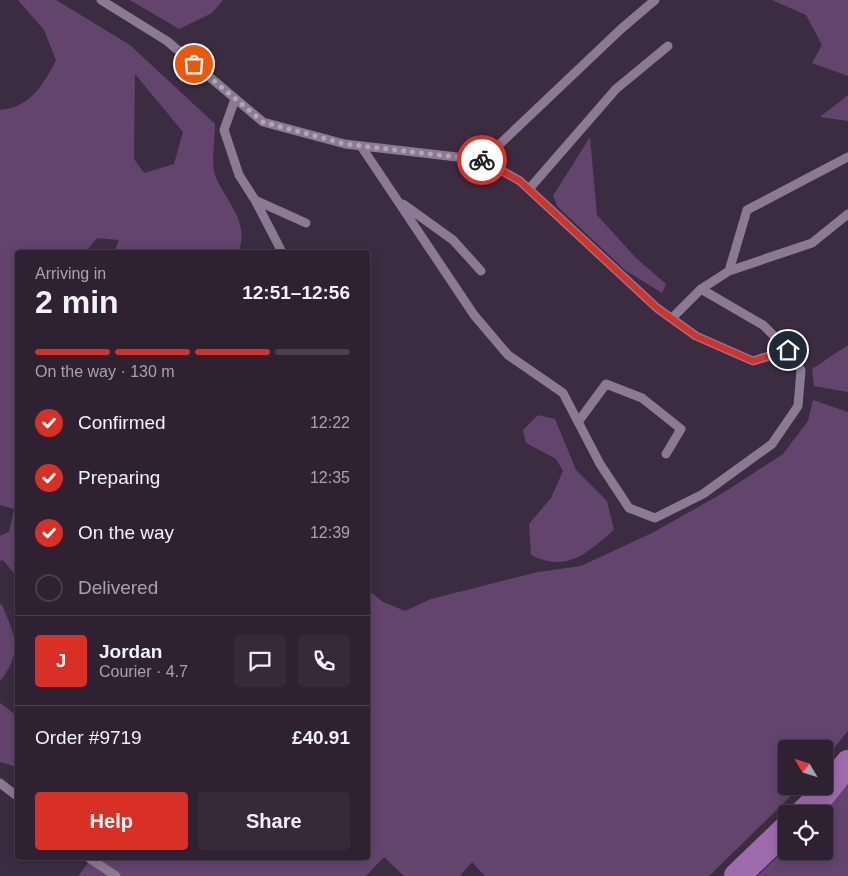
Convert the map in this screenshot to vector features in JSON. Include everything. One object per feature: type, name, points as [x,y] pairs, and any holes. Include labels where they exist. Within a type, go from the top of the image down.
[{"type":"main road","points":[[811,805],[824,793],[848,763]]},
{"type":"main road","points":[[737,876],[778,837]]},
{"type":"lane","points":[[101,0],[167,41],[263,122],[361,146],[482,160],[520,181],[657,308],[696,336],[753,361],[788,350]]},
{"type":"lane","points":[[482,160],[621,29],[656,0]]},
{"type":"lane","points":[[529,189],[616,89],[668,46]]},
{"type":"lane","points":[[235,99],[224,130],[238,175],[255,200],[281,250]]},
{"type":"lane","points":[[361,146],[474,315],[508,355],[563,394],[600,464],[629,508],[655,518],[702,494],[772,444],[798,406],[801,370],[788,350],[763,324],[701,289]]},
{"type":"lane","points":[[729,271],[747,210],[848,157]]},
{"type":"lane","points":[[255,200],[306,223]]},
{"type":"lane","points":[[398,201],[453,240],[481,271]]},
{"type":"lane","points":[[672,318],[701,289],[729,271],[812,243],[848,214]]},
{"type":"lane","points":[[578,422],[606,384],[642,398],[681,430],[666,454]]},
{"type":"lane","points":[[0,783],[15,795]]},
{"type":"lane","points":[[92,860],[116,876]]},
{"type":"shaded area","points":[[18,0],[56,0],[130,45],[215,124],[213,157],[215,175],[239,221],[241,241],[239,250],[115,250],[119,240],[97,238],[87,250],[15,250],[15,575],[3,560],[0,561],[0,536],[9,532],[14,509],[0,505],[0,110],[20,104],[35,93],[56,60],[44,30]],"holes":[[[135,74],[183,132],[174,164],[144,173],[134,159]]]},
{"type":"shaded area","points":[[130,0],[223,0],[212,13],[179,29]]},
{"type":"shaded area","points":[[772,0],[848,0],[848,76],[812,63],[822,45],[806,15]]},
{"type":"shaded area","points":[[848,95],[848,121],[820,117]]},
{"type":"shaded area","points":[[590,137],[597,215],[636,258],[666,284],[662,293],[625,270],[558,207],[553,196]]},
{"type":"shaded area","points":[[848,345],[848,392],[814,386],[812,369]]},
{"type":"shaded area","points":[[813,400],[848,412],[848,731],[833,749],[833,740],[778,740],[778,795],[792,795],[782,805],[778,805],[778,808],[709,876],[485,876],[472,862],[460,876],[404,876],[384,857],[366,876],[78,876],[90,860],[370,860],[370,592],[383,602],[405,611],[431,599],[538,572],[581,566],[654,532],[723,493],[783,454],[808,421]]},
{"type":"shaded area","points":[[538,415],[555,419],[576,470],[607,501],[614,530],[585,553],[566,561],[555,562],[531,555],[529,524],[551,498],[563,471],[556,459],[526,443],[523,430]]},
{"type":"shaded area","points":[[0,604],[11,626],[15,652],[8,670],[0,681]]},
{"type":"shaded area","points":[[0,703],[15,714],[15,766],[0,762]]},
{"type":"shaded area","points":[[848,783],[848,876],[757,876],[778,856],[778,860],[833,860],[833,805],[830,805]]},
{"type":"way so far","points":[[194,64],[263,122],[345,144],[482,160]]},
{"type":"route","points":[[482,160],[520,181],[657,308],[696,336],[753,361],[788,350]]}]
